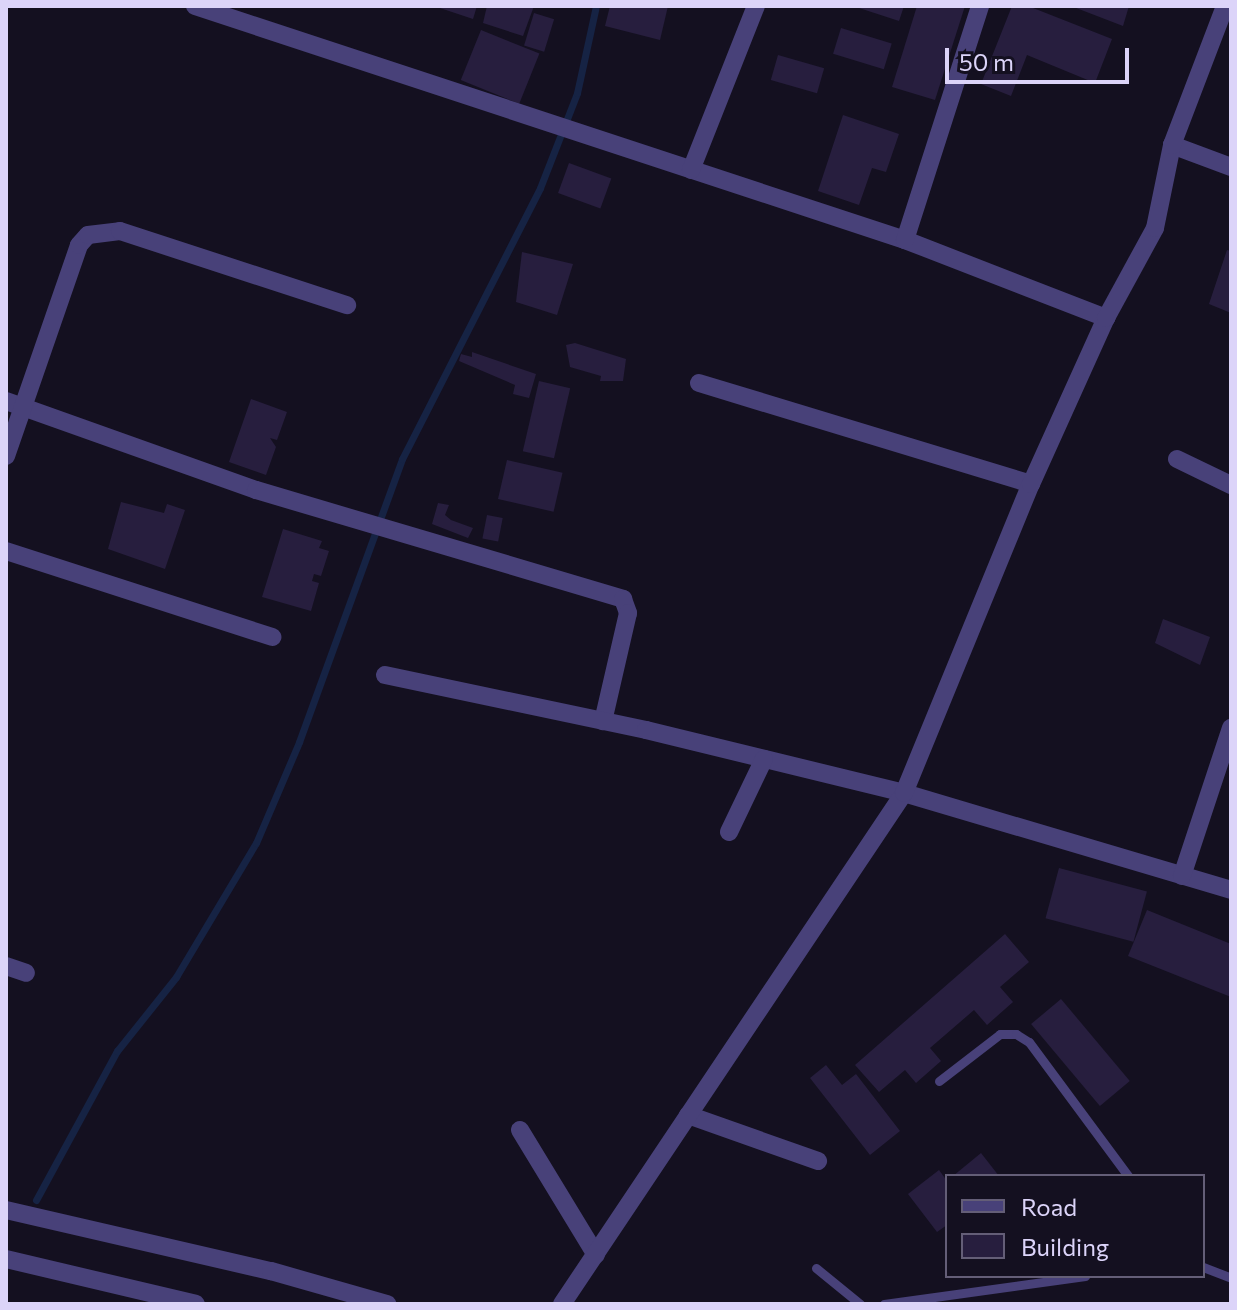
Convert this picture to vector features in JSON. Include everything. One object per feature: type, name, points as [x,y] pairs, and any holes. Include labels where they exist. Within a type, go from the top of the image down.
[{"type":"street","points":[[195,6],[905,240],[1106,318]]},
{"type":"street","points":[[691,170],[756,6]]},
{"type":"street","points":[[905,240],[980,6]]},
{"type":"street","points":[[562,1304],[904,793],[1031,484],[1106,318],[1155,228],[1172,145],[1225,6]]},
{"type":"street","points":[[1172,145],[1231,167]]},
{"type":"street","points":[[6,456],[26,407],[79,245],[102,230],[120,231],[347,305]]},
{"type":"street","points":[[699,383],[1031,484]]},
{"type":"street","points":[[6,401],[256,490],[391,527],[623,599],[628,613],[603,721]]},
{"type":"street","points":[[1177,459],[1231,485]]},
{"type":"street","points":[[6,551],[272,637]]},
{"type":"street","points":[[385,675],[603,721],[904,793],[1231,890]]},
{"type":"street","points":[[1182,876],[1231,728]]},
{"type":"street","points":[[729,832],[764,759]]},
{"type":"street","points":[[6,966],[26,973]]},
{"type":"street","points":[[688,1115],[818,1161]]},
{"type":"street","points":[[520,1130],[596,1255]]},
{"type":"street","points":[[6,1210],[271,1271],[387,1304]]},
{"type":"street","points":[[6,1259],[196,1304]]},
{"type":"lane","points":[[939,1081],[1000,1034],[1016,1034],[1029,1042],[1127,1174]]},
{"type":"lane","points":[[816,1268],[860,1304]]},
{"type":"lane","points":[[1205,1268],[1231,1278]]},
{"type":"lane","points":[[884,1304],[1071,1278]]},
{"type":"building","points":[[434,6],[477,6],[473,19]]},
{"type":"building","points":[[487,6],[534,6],[523,36],[483,23]]},
{"type":"building","points":[[610,6],[668,6],[660,40],[605,26]]},
{"type":"building","points":[[853,6],[904,6],[899,21]]},
{"type":"building","points":[[917,6],[965,6],[935,100],[892,87]]},
{"type":"building","points":[[1012,6],[1028,6],[1112,39],[1095,83],[1027,55],[1011,96],[981,84]]},
{"type":"building","points":[[1071,6],[1129,6],[1123,26]]},
{"type":"building","points":[[534,13],[554,19],[544,52],[524,46]]},
{"type":"building","points":[[841,28],[892,43],[884,69],[833,54]]},
{"type":"building","points":[[481,30],[539,54],[519,104],[461,80]]},
{"type":"building","points":[[778,55],[824,68],[817,93],[771,80]]},
{"type":"building","points":[[843,115],[899,134],[886,172],[872,168],[859,205],[818,191]]},
{"type":"building","points":[[569,163],[611,178],[600,208],[558,193]]},
{"type":"building","points":[[1227,250],[1231,251],[1231,313],[1209,304]]},
{"type":"building","points":[[522,252],[573,264],[557,315],[516,302]]},
{"type":"building","points":[[575,343],[626,359],[623,381],[600,381],[601,376],[570,367],[566,345]]},
{"type":"building","points":[[472,352],[536,374],[529,398],[513,394],[515,385],[459,361],[461,354],[472,357]]},
{"type":"building","points":[[539,381],[570,388],[554,458],[523,451]]},
{"type":"building","points":[[251,399],[287,412],[277,440],[270,438],[276,447],[266,475],[229,462]]},
{"type":"building","points":[[507,460],[563,473],[554,512],[498,499]]},
{"type":"building","points":[[121,502],[164,513],[167,504],[185,510],[165,569],[108,549]]},
{"type":"building","points":[[438,503],[449,505],[445,515],[451,520],[473,528],[468,538],[432,524]]},
{"type":"building","points":[[487,515],[503,518],[498,542],[482,539]]},
{"type":"building","points":[[283,529],[322,541],[319,548],[329,551],[321,576],[314,574],[312,581],[319,583],[311,611],[262,597]]},
{"type":"building","points":[[1163,619],[1210,637],[1200,665],[1155,643]]},
{"type":"building","points":[[1059,868],[1147,892],[1133,942],[1046,918]]},
{"type":"building","points":[[1147,910],[1231,944],[1231,997],[1128,956]]},
{"type":"building","points":[[1005,934],[1029,962],[1000,987],[1013,1002],[987,1025],[974,1010],[930,1048],[941,1061],[916,1083],[905,1070],[879,1092],[855,1065]]},
{"type":"building","points":[[1061,999],[1130,1081],[1100,1106],[1031,1024]]},
{"type":"building","points":[[826,1065],[842,1085],[856,1074],[900,1131],[870,1155],[810,1078]]},
{"type":"building","points":[[981,1153],[997,1174],[955,1174]]},
{"type":"building","points":[[939,1170],[945,1178],[945,1226],[937,1232],[908,1194]]},
{"type":"waterway","points":[[36,1200],[117,1051],[176,977],[256,843],[299,742],[402,459],[540,188],[577,93],[596,6]]}]
